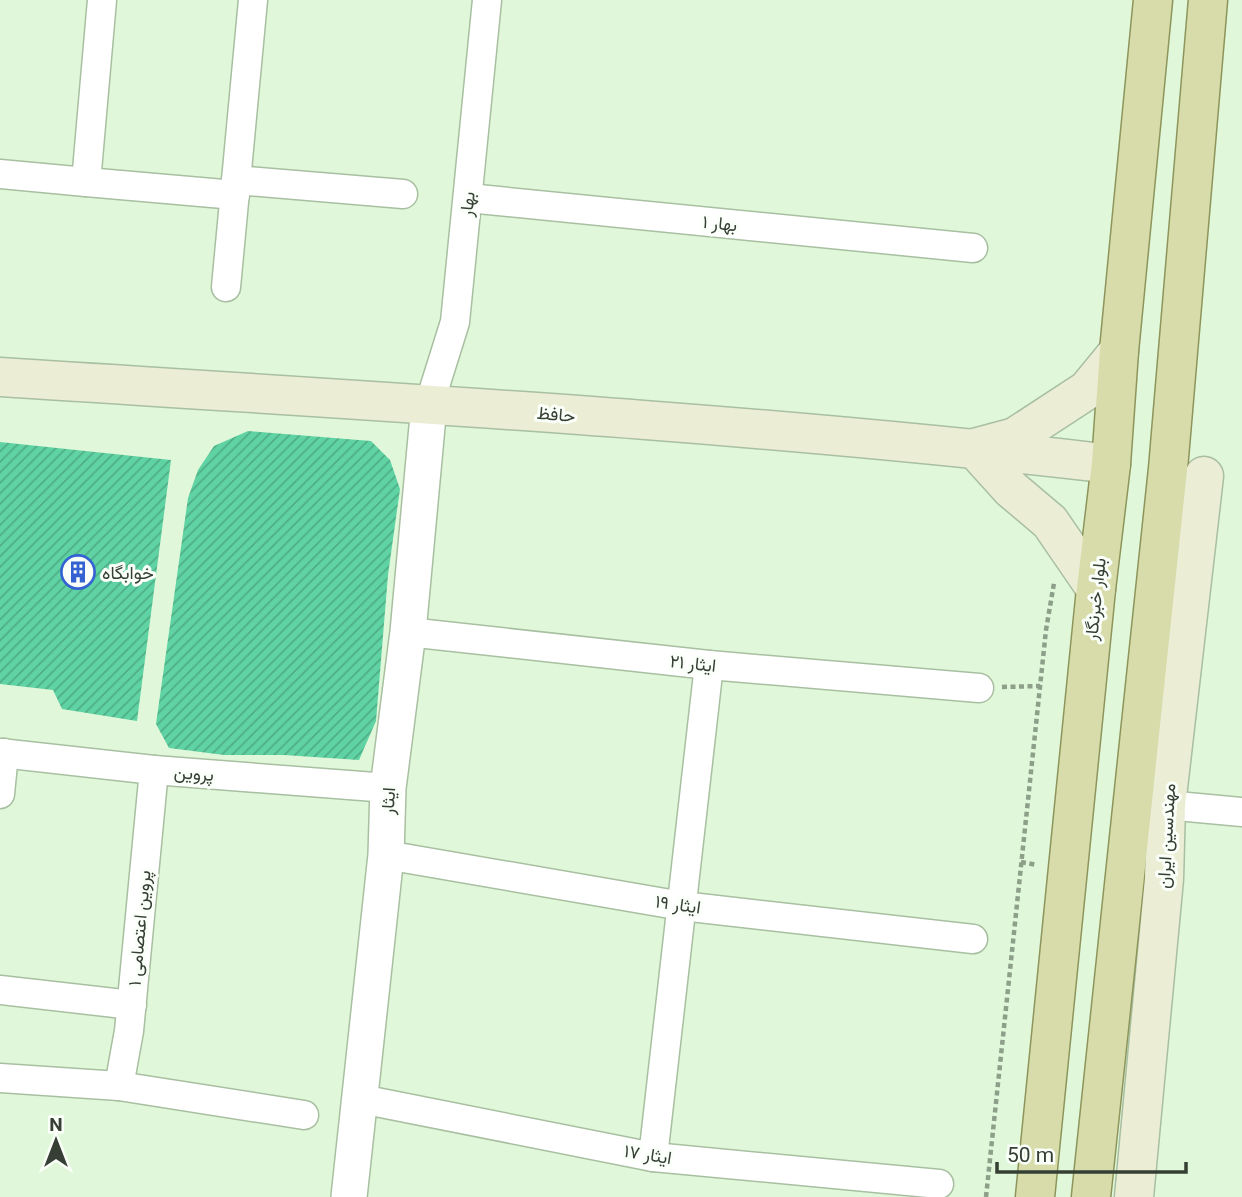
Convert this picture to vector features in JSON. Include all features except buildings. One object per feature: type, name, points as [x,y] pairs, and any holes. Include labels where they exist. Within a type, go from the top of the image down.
[{"type":"main road","name":"بلوار خبرنگار","points":[[1035,1197],[1111,464],[1119,351],[1153,0]]},
{"type":"main road","points":[[1091,1197],[1186,472],[1208,0]]},
{"type":"main road","points":[[1096,589],[1050,522],[1011,489],[975,448],[1015,437],[1087,390],[1119,351]]},
{"type":"main road","name":"حافظ","points":[[0,377],[429,405],[975,448],[1111,464]]},
{"type":"main road","points":[[1111,464],[1186,472]]},
{"type":"main road","name":"مهندسین ایران","points":[[1134,1197],[1164,879],[1186,472]]},
{"type":"street","points":[[86,182],[102,0]]},
{"type":"street","points":[[226,287],[253,0]]},
{"type":"street","name":"بهار","points":[[429,405],[455,321],[487,0]]},
{"type":"street","points":[[0,174],[86,182],[403,194]]},
{"type":"street","name":"بهار ۱","points":[[468,198],[973,248]]},
{"type":"street","name":"ایثار","points":[[349,1197],[386,855],[388,788],[408,632],[429,405]]},
{"type":"street","name":"ایثار ۲۱","points":[[408,632],[709,665],[979,688]]},
{"type":"street","points":[[653,1157],[709,665]]},
{"type":"street","points":[[0,794],[2,753]]},
{"type":"street","name":"پروین","points":[[2,753],[154,770],[388,788]]},
{"type":"street","name":"پروین اعتصامی ۱","points":[[119,1086],[132,1006],[154,770]]},
{"type":"street","points":[[1166,805],[1242,813]]},
{"type":"street","name":"ایثار ۱۹","points":[[386,855],[682,906],[973,939]]},
{"type":"street","points":[[0,990],[132,1006]]},
{"type":"street","points":[[0,1078],[119,1086],[304,1115]]},
{"type":"street","name":"ایثار ۱۷","points":[[361,1099],[653,1157],[939,1184]]},
{"type":"path","points":[[986,1197],[1046,630]]},
{"type":"path","points":[[979,688],[1040,686]]},
{"type":"place","name":"خوابگاه","points":[[78,572]]}]
